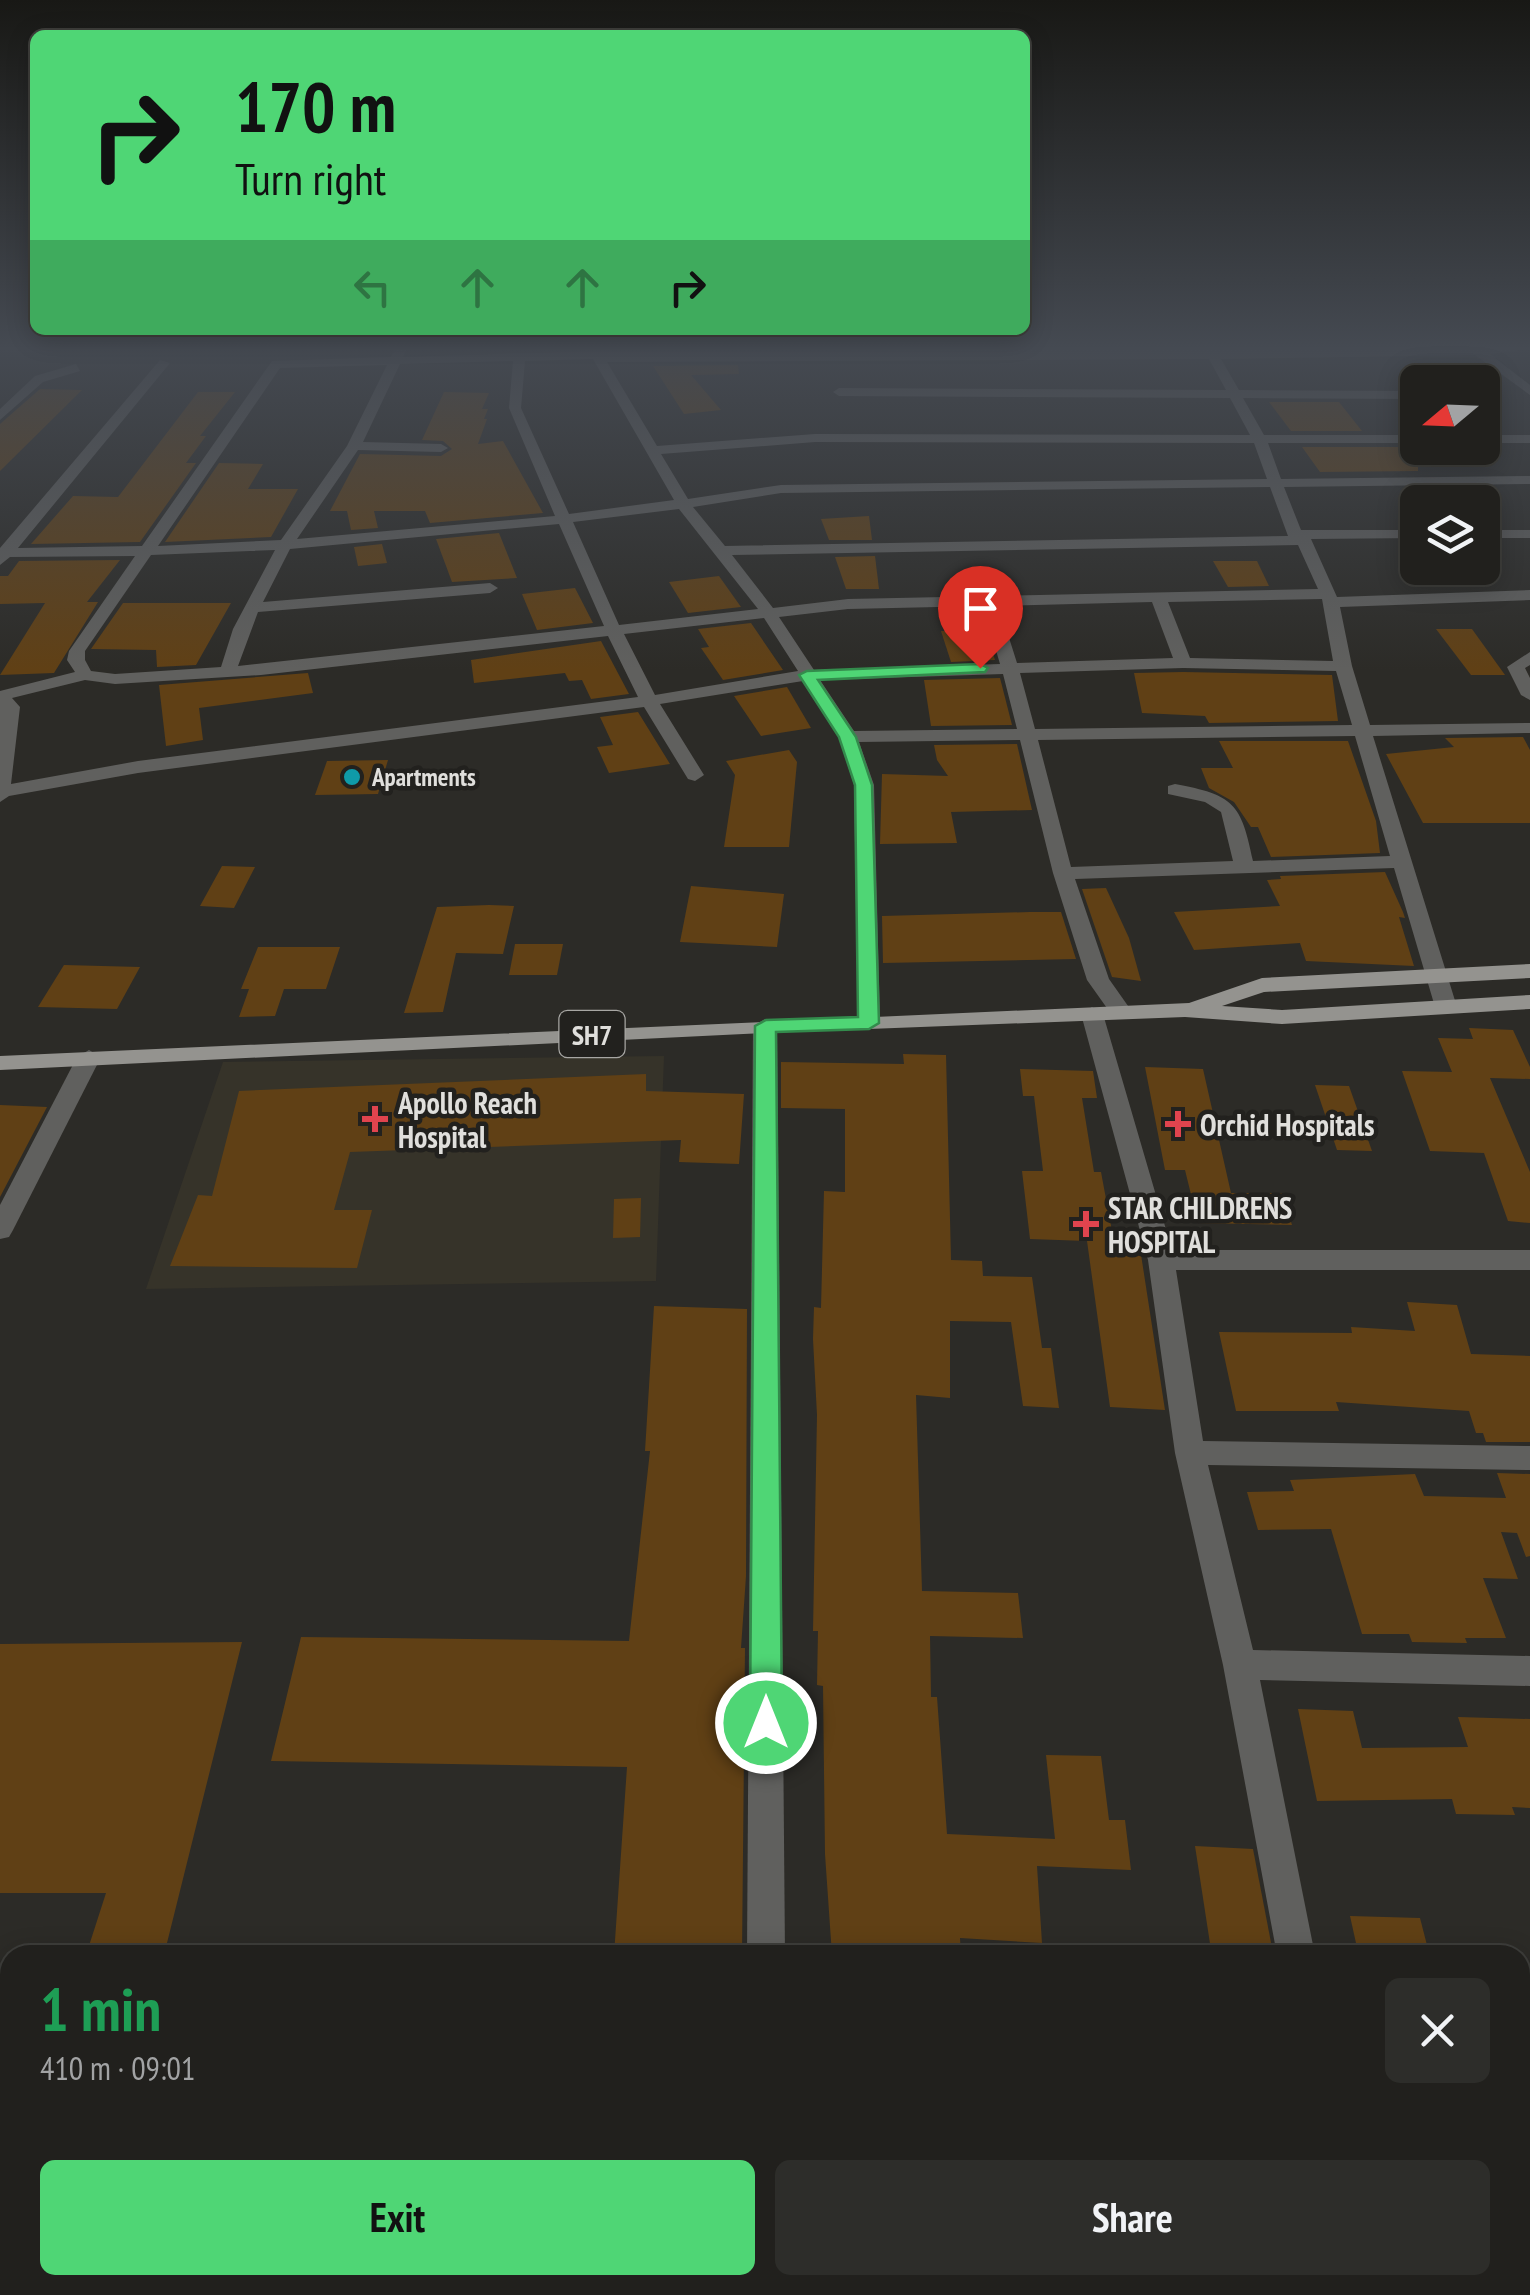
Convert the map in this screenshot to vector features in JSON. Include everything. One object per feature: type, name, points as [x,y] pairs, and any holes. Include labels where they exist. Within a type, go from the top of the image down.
[{"type":"main road","name":"SH7","points":[[1185,1010],[1262,985],[1530,971]]},
{"type":"main road","name":"SH7","points":[[0,1063],[766,1026],[1185,1010],[1282,1017],[1530,1002]]},
{"type":"street","points":[[2,556],[86,456]]},
{"type":"street","points":[[85,675],[78,669],[78,652],[212,456]]},
{"type":"street","points":[[228,672],[252,608],[283,548],[347,456]]},
{"type":"street","points":[[535,456],[649,701],[695,775]]},
{"type":"street","points":[[654,456],[684,505],[767,610],[848,737],[864,785],[869,1023]]},
{"type":"street","points":[[1266,456],[1328,598],[1343,666],[1405,862],[1434,978],[1446,1007]]},
{"type":"street","points":[[2,556],[283,548],[684,505],[810,487],[1530,480]]},
{"type":"street","points":[[718,551],[1400,534]]},
{"type":"street","points":[[1500,534],[1530,534]]},
{"type":"street","points":[[252,608],[490,588]]},
{"type":"street","points":[[0,696],[85,675],[115,678],[228,672],[767,610],[900,601],[1530,595]]},
{"type":"street","points":[[1158,598],[1183,663]]},
{"type":"street","points":[[990,602],[1012,667],[1024,732],[1063,873],[1107,1013],[1160,1260],[1190,1453],[1240,1664],[1294,1945]]},
{"type":"street","points":[[1530,657],[1516,667],[1530,695]]},
{"type":"street","points":[[0,696],[11,707],[1,794],[138,767],[649,701],[807,675],[1183,663],[1343,666]]},
{"type":"street","points":[[848,737],[1530,728]]},
{"type":"street","points":[[1175,790],[1221,798],[1231,808],[1244,866]]},
{"type":"street","points":[[1063,873],[1405,862]]},
{"type":"street","points":[[766,1026],[766,1945]]},
{"type":"street","points":[[0,1230],[90,1058]]},
{"type":"street","points":[[1160,1260],[1530,1260]]},
{"type":"street","points":[[1190,1453],[1530,1458]]},
{"type":"street","points":[[1240,1664],[1530,1671]]},
{"type":"shaded area","points":[[664,1056],[656,1281],[146,1289],[223,1062]]},
{"type":"building","points":[[0,456],[15,456],[0,471]]},
{"type":"building","points":[[149,456],[191,456],[186,463],[196,463],[140,542],[31,544],[73,496],[118,497]]},
{"type":"building","points":[[359,456],[511,456],[543,513],[430,523],[425,511],[374,511],[378,528],[351,530],[347,511],[330,511]]},
{"type":"building","points":[[1309,456],[1400,456],[1400,465],[1418,465],[1418,471],[1320,472]]},
{"type":"building","points":[[219,463],[263,464],[248,489],[298,489],[271,537],[165,542]]},
{"type":"building","points":[[869,516],[872,540],[829,540],[821,519]]},
{"type":"building","points":[[499,533],[517,578],[452,582],[436,539]]},
{"type":"building","points":[[382,544],[387,563],[358,566],[354,547]]},
{"type":"building","points":[[875,556],[879,589],[846,589],[835,557]]},
{"type":"building","points":[[120,560],[87,602],[98,602],[54,673],[0,675],[45,603],[0,604],[0,576],[8,576],[19,561]]},
{"type":"building","points":[[1213,561],[1257,561],[1269,586],[1228,587]]},
{"type":"building","points":[[719,576],[741,607],[688,613],[669,582]]},
{"type":"building","points":[[575,588],[593,623],[537,630],[522,594]]},
{"type":"building","points":[[123,603],[231,603],[196,665],[157,667],[156,650],[91,649]]},
{"type":"building","points":[[751,623],[783,670],[723,680],[701,648],[709,647],[698,629]]},
{"type":"building","points":[[1436,629],[1472,629],[1505,675],[1471,675]]},
{"type":"building","points":[[941,631],[986,631],[995,660],[951,662]]},
{"type":"building","points":[[601,641],[629,694],[591,699],[582,680],[569,681],[565,673],[474,683],[471,660]]},
{"type":"building","points":[[308,673],[313,693],[199,708],[203,740],[166,746],[159,685]]},
{"type":"building","points":[[1134,673],[1332,675],[1338,721],[1209,723],[1205,716],[1142,713]]},
{"type":"building","points":[[1000,678],[1012,725],[931,726],[924,680]]},
{"type":"building","points":[[787,687],[811,728],[761,736],[734,696]]},
{"type":"building","points":[[638,712],[670,764],[609,773],[597,747],[613,745],[600,717]]},
{"type":"building","points":[[1523,737],[1530,750],[1530,823],[1423,823],[1386,754],[1454,747],[1445,738]]},
{"type":"building","points":[[1219,741],[1348,741],[1376,821],[1380,853],[1271,857],[1258,827],[1251,827],[1234,802],[1209,788],[1201,768],[1233,768]]},
{"type":"building","points":[[1017,744],[1032,810],[951,812],[957,843],[880,844],[882,774],[948,776],[937,760],[934,745]]},
{"type":"building","points":[[789,750],[797,762],[789,847],[724,847],[735,775],[726,761]]},
{"type":"building","name":"Apartments","points":[[388,760],[378,794],[315,795],[327,761]]},
{"type":"building","points":[[222,866],[255,867],[234,908],[200,906]]},
{"type":"building","points":[[1385,872],[1405,918],[1399,917],[1414,966],[1306,961],[1300,943],[1194,950],[1174,912],[1280,906],[1267,880],[1281,879],[1280,876]]},
{"type":"building","points":[[691,886],[784,894],[777,947],[680,942]]},
{"type":"building","points":[[1106,888],[1129,938],[1141,981],[1112,977],[1082,889]]},
{"type":"building","points":[[514,906],[503,954],[456,953],[443,1012],[404,1013],[437,907]]},
{"type":"building","points":[[1061,912],[1076,959],[883,963],[882,916]]},
{"type":"building","points":[[515,944],[563,944],[557,975],[509,975]]},
{"type":"building","points":[[258,947],[340,947],[326,989],[284,989],[275,1016],[239,1017],[249,989],[241,989]]},
{"type":"building","points":[[64,965],[140,967],[117,1009],[38,1007]]},
{"type":"building","points":[[1469,1028],[1513,1030],[1530,1067],[1530,1079],[1490,1078],[1530,1172],[1530,1223],[1508,1221],[1484,1153],[1430,1151],[1402,1071],[1452,1072],[1438,1038],[1473,1039]]},
{"type":"building","points":[[903,1054],[946,1055],[951,1260],[982,1261],[983,1276],[1032,1277],[1042,1348],[1051,1348],[1059,1408],[1023,1406],[1011,1322],[950,1321],[950,1398],[916,1395],[922,1591],[1018,1593],[1023,1638],[930,1636],[931,1697],[937,1697],[947,1834],[1055,1839],[1046,1755],[1101,1756],[1109,1820],[1125,1820],[1131,1870],[1037,1866],[1042,1943],[960,1938],[960,1945],[831,1945],[825,1854],[823,1686],[817,1685],[818,1631],[813,1631],[817,1415],[813,1339],[814,1307],[821,1308],[824,1191],[845,1192],[845,1109],[781,1108],[781,1062],[904,1064]]},
{"type":"building","points":[[1145,1067],[1203,1069],[1231,1193],[1282,1193],[1292,1225],[1198,1223],[1185,1170],[1165,1170]]},
{"type":"building","points":[[1020,1069],[1093,1071],[1097,1098],[1082,1098],[1094,1172],[1101,1172],[1115,1247],[1140,1248],[1165,1410],[1110,1407],[1087,1241],[1030,1239],[1022,1171],[1043,1171],[1034,1096],[1023,1096]]},
{"type":"building","points":[[646,1074],[646,1091],[744,1094],[739,1164],[679,1162],[681,1140],[350,1152],[334,1210],[372,1210],[357,1268],[170,1266],[198,1195],[212,1196],[239,1091]]},
{"type":"building","points":[[1315,1085],[1349,1086],[1372,1151],[1337,1150]]},
{"type":"building","points":[[0,1105],[47,1107],[0,1197]]},
{"type":"building","points":[[641,1198],[640,1237],[613,1238],[614,1199]]},
{"type":"building","points":[[1407,1302],[1457,1305],[1471,1354],[1530,1356],[1530,1442],[1486,1442],[1483,1433],[1476,1433],[1469,1411],[1336,1402],[1339,1411],[1236,1411],[1219,1332],[1352,1333],[1351,1327],[1415,1331]]},
{"type":"building","points":[[654,1306],[747,1309],[746,1576],[741,1648],[745,1648],[742,1945],[615,1945],[627,1767],[271,1761],[301,1637],[629,1641],[650,1451],[645,1451]]},
{"type":"building","points":[[1497,1473],[1530,1474],[1530,1556],[1526,1557],[1517,1533],[1501,1532],[1518,1579],[1483,1578],[1506,1638],[1465,1638],[1467,1643],[1412,1642],[1409,1634],[1362,1634],[1331,1529],[1258,1530],[1247,1492],[1294,1491],[1290,1480],[1415,1474],[1424,1496],[1506,1498]]},
{"type":"building","points":[[242,1642],[166,1945],[89,1945],[106,1893],[0,1893],[0,1644]]},
{"type":"building","points":[[1298,1709],[1353,1711],[1362,1748],[1468,1747],[1458,1717],[1530,1719],[1530,1808],[1512,1807],[1515,1815],[1456,1814],[1452,1799],[1317,1801]]},
{"type":"building","points":[[1195,1846],[1253,1849],[1271,1945],[1210,1945]]},
{"type":"building","points":[[1350,1916],[1420,1918],[1427,1945],[1356,1945]]},
{"type":"place","name":"Apartments","points":[[352,777]]},
{"type":"place","name":"Apollo Reach Hospital","points":[[375,1119]]},
{"type":"place","name":"Orchid Hospitals","points":[[1178,1124]]},
{"type":"place","name":"STAR CHILDRENS HOSPITAL","points":[[1086,1224]]},
{"type":"route","points":[[766,1723],[766,1026],[869,1023],[864,785],[848,737],[807,675],[980,668]]}]
